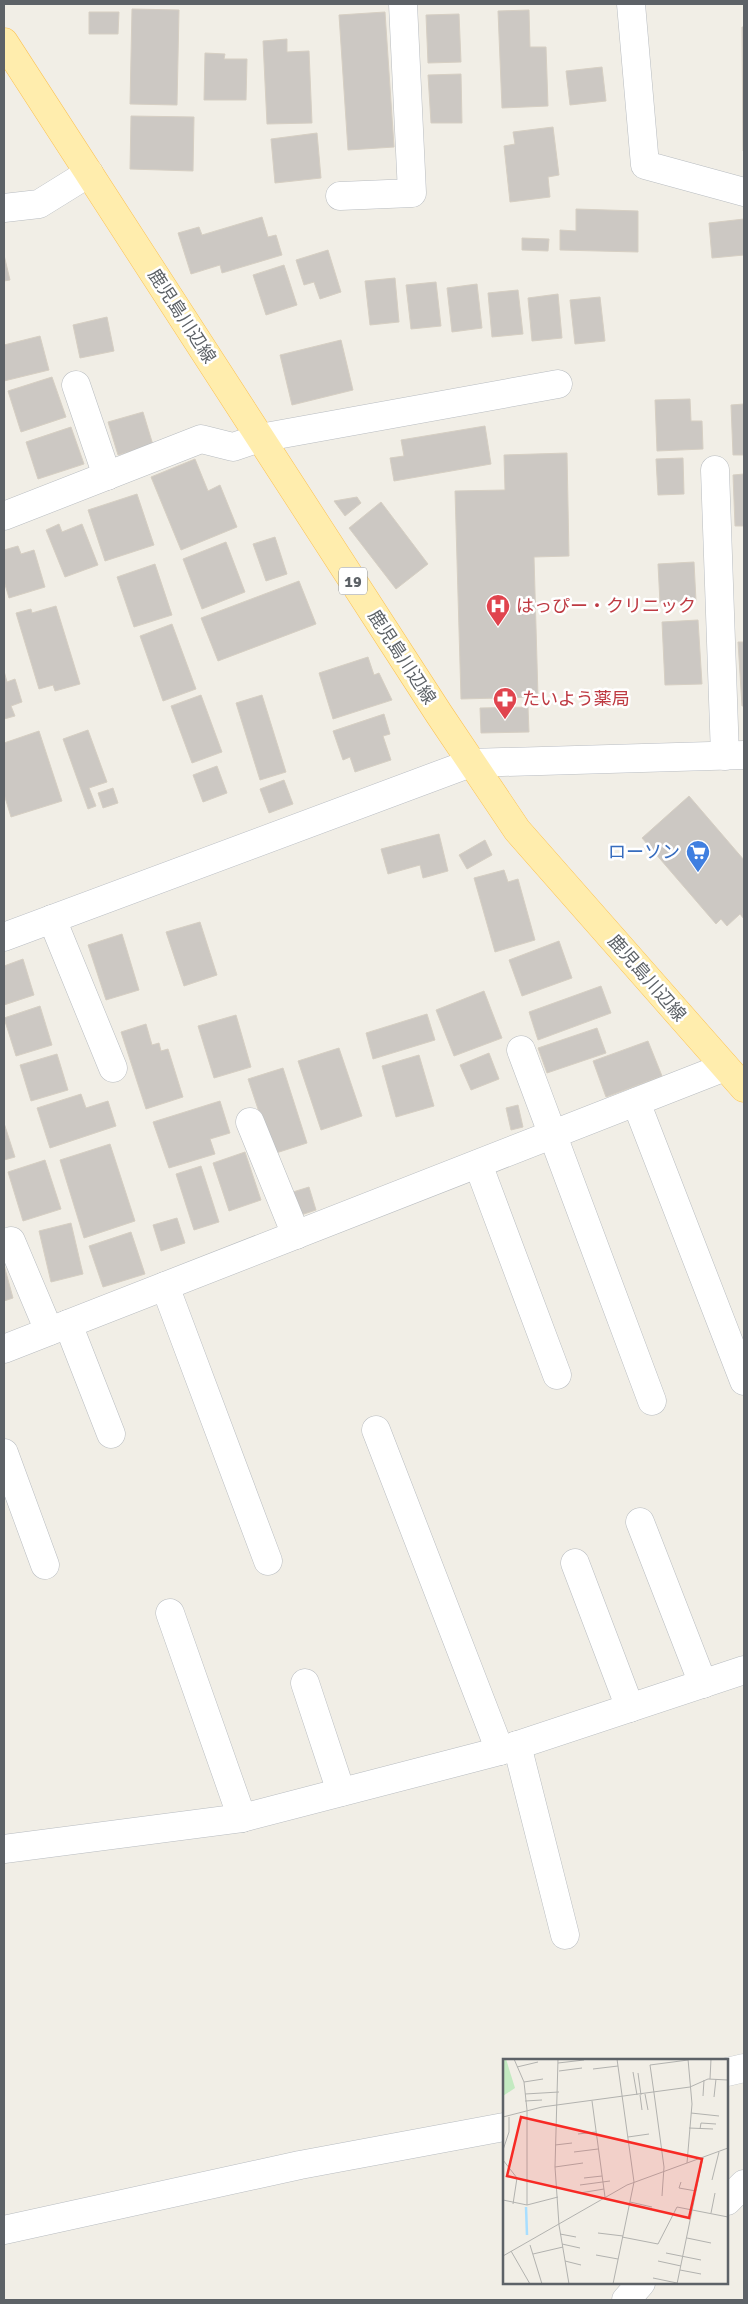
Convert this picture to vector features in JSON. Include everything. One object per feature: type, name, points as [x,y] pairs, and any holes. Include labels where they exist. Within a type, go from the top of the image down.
[{"type":"main road","name":"鹿児島川辺線","points":[[4,42],[471,764],[517,830],[744,1088]]},
{"type":"street","points":[[340,196],[412,194],[404,4]]},
{"type":"street","points":[[631,4],[645,165],[744,192]]},
{"type":"street","points":[[4,208],[39,204],[89,173]]},
{"type":"street","points":[[76,384],[107,476]]},
{"type":"street","points":[[4,516],[201,439],[233,447],[260,438],[558,384]]},
{"type":"street","points":[[4,937],[471,764],[734,756],[715,470]]},
{"type":"street","points":[[52,919],[112,1068]]},
{"type":"street","points":[[520,1050],[652,1401]]},
{"type":"street","points":[[4,1349],[725,1067]]},
{"type":"street","points":[[636,1102],[744,1381]]},
{"type":"street","points":[[250,1122],[296,1235]]},
{"type":"street","points":[[478,1164],[557,1375]]},
{"type":"street","points":[[11,1241],[58,1328],[111,1434]]},
{"type":"street","points":[[165,1286],[268,1561]]},
{"type":"street","points":[[376,1430],[508,1748],[565,1935]]},
{"type":"street","points":[[4,1453],[45,1565]]},
{"type":"street","points":[[640,1522],[703,1684]]},
{"type":"street","points":[[575,1563],[630,1708]]},
{"type":"street","points":[[170,1613],[242,1818]]},
{"type":"street","points":[[4,1849],[242,1818],[508,1748],[744,1670]]},
{"type":"street","points":[[304,1683],[340,1792]]},
{"type":"street","points":[[728,2072],[744,2068]]},
{"type":"street","points":[[4,2230],[300,2164],[503,2127]]},
{"type":"street","points":[[728,2200],[744,2184]]},
{"type":"street","points":[[626,2300],[640,2284]]},
{"type":"building","points":[[132,9],[179,10],[177,105],[130,104]]},
{"type":"building","points":[[529,10],[530,47],[546,47],[548,106],[502,108],[498,11]]},
{"type":"building","points":[[89,12],[119,12],[118,34],[89,34]]},
{"type":"building","points":[[385,12],[394,147],[348,150],[339,15]]},
{"type":"building","points":[[459,14],[461,62],[428,63],[426,15]]},
{"type":"building","points":[[742,27],[744,27],[744,151],[743,151]]},
{"type":"building","points":[[287,39],[287,52],[309,51],[312,123],[267,124],[263,41]]},
{"type":"building","points":[[205,53],[225,54],[224,59],[247,59],[246,100],[204,100]]},
{"type":"building","points":[[602,67],[606,101],[570,105],[566,71]]},
{"type":"building","points":[[461,74],[462,123],[431,123],[428,75]]},
{"type":"building","points":[[131,116],[194,117],[193,171],[130,169]]},
{"type":"building","points":[[553,127],[559,175],[548,177],[550,197],[510,202],[504,146],[515,144],[513,132]]},
{"type":"building","points":[[317,133],[321,178],[275,183],[271,139]]},
{"type":"building","points":[[576,209],[638,211],[638,252],[560,250],[560,230],[576,231]]},
{"type":"building","points":[[262,217],[268,237],[276,235],[282,255],[222,273],[220,265],[191,274],[178,233],[199,227],[202,235]]},
{"type":"building","points":[[744,219],[744,255],[712,258],[709,223]]},
{"type":"building","points":[[522,238],[549,239],[548,251],[522,250]]},
{"type":"building","points":[[328,250],[341,292],[320,299],[314,282],[304,285],[296,260]]},
{"type":"building","points":[[4,255],[10,280],[4,281]]},
{"type":"building","points":[[284,265],[297,305],[266,315],[253,275]]},
{"type":"building","points":[[395,278],[399,322],[370,325],[365,281]]},
{"type":"building","points":[[436,282],[441,326],[411,329],[406,285]]},
{"type":"building","points":[[477,284],[482,328],[452,332],[447,288]]},
{"type":"building","points":[[518,290],[523,334],[492,337],[488,293]]},
{"type":"building","points":[[558,294],[562,338],[532,341],[528,298]]},
{"type":"building","points":[[600,297],[605,341],[575,344],[570,300]]},
{"type":"building","points":[[107,317],[114,351],[80,358],[73,325]]},
{"type":"building","points":[[40,336],[49,370],[4,381],[4,345]]},
{"type":"building","points":[[341,340],[353,390],[292,405],[280,355]]},
{"type":"building","points":[[52,377],[66,417],[21,432],[8,391]]},
{"type":"building","points":[[690,399],[691,421],[702,421],[703,449],[657,451],[655,400]]},
{"type":"building","points":[[744,404],[744,455],[733,455],[731,405]]},
{"type":"building","points":[[143,412],[153,445],[118,455],[108,422]]},
{"type":"building","points":[[485,426],[491,464],[394,481],[390,458],[404,456],[401,440]]},
{"type":"building","points":[[71,427],[84,464],[38,479],[26,442]]},
{"type":"building","name":"はっぴー・クリニック","points":[[567,453],[569,556],[534,557],[538,697],[461,699],[455,491],[505,490],[504,455]]},
{"type":"building","points":[[683,458],[684,494],[658,495],[656,459]]},
{"type":"building","points":[[195,459],[208,491],[220,485],[237,527],[181,550],[151,477]]},
{"type":"building","points":[[744,474],[744,526],[735,526],[733,475]]},
{"type":"building","points":[[137,494],[154,545],[105,561],[88,510]]},
{"type":"building","points":[[357,497],[361,503],[345,516],[334,501]]},
{"type":"building","points":[[381,502],[428,564],[396,589],[349,528]]},
{"type":"building","points":[[59,524],[62,532],[82,524],[98,565],[65,577],[46,530]]},
{"type":"building","points":[[275,537],[287,574],[266,581],[253,544]]},
{"type":"building","points":[[226,542],[245,592],[202,609],[183,559]]},
{"type":"building","points":[[18,546],[21,554],[34,550],[45,587],[9,598],[4,581],[4,550]]},
{"type":"building","points":[[694,562],[696,601],[660,603],[658,564]]},
{"type":"building","points":[[155,564],[172,615],[134,627],[117,577]]},
{"type":"building","points":[[299,581],[316,624],[218,661],[201,618]]},
{"type":"building","points":[[56,606],[80,684],[55,691],[53,685],[39,689],[16,613],[31,609],[32,613]]},
{"type":"building","points":[[698,620],[702,684],[665,685],[662,622]]},
{"type":"building","points":[[172,624],[196,689],[163,701],[140,636]]},
{"type":"building","points":[[738,642],[744,642],[744,706],[742,706]]},
{"type":"building","points":[[368,657],[374,675],[379,673],[392,700],[333,719],[319,673]]},
{"type":"building","points":[[4,671],[7,682],[15,679],[22,702],[11,706],[15,716],[4,719]]},
{"type":"building","points":[[201,695],[222,752],[192,763],[171,706]]},
{"type":"building","points":[[262,695],[286,772],[260,780],[236,703]]},
{"type":"building","name":"たいよう薬局","points":[[528,707],[529,732],[481,733],[480,708]]},
{"type":"building","points":[[384,714],[390,734],[383,736],[391,760],[355,772],[350,757],[343,760],[333,731]]},
{"type":"building","points":[[88,730],[107,782],[89,788],[96,806],[88,809],[63,739]]},
{"type":"building","points":[[39,731],[62,801],[11,817],[4,794],[4,743]]},
{"type":"building","points":[[217,766],[227,793],[203,802],[193,775]]},
{"type":"building","points":[[284,780],[293,804],[269,813],[260,789]]},
{"type":"building","points":[[113,788],[118,803],[103,808],[98,793]]},
{"type":"building","points":[[689,796],[744,860],[744,919],[740,914],[727,926],[721,919],[716,924],[642,838]]},
{"type":"building","points":[[439,834],[448,871],[423,878],[420,865],[388,874],[381,849]]},
{"type":"building","points":[[485,840],[492,855],[467,869],[459,855]]},
{"type":"building","points":[[504,870],[508,882],[518,879],[535,940],[495,952],[474,878]]},
{"type":"building","points":[[200,922],[217,975],[184,986],[166,932]]},
{"type":"building","points":[[122,934],[139,990],[106,1000],[88,945]]},
{"type":"building","points":[[559,941],[572,978],[522,996],[509,960]]},
{"type":"building","points":[[23,959],[34,995],[4,1005],[4,966]]},
{"type":"building","points":[[601,986],[611,1013],[538,1040],[529,1012]]},
{"type":"building","points":[[484,991],[502,1038],[454,1056],[436,1010]]},
{"type":"building","points":[[40,1006],[52,1045],[16,1056],[4,1018]]},
{"type":"building","points":[[427,1014],[435,1040],[373,1059],[366,1033]]},
{"type":"building","points":[[236,1015],[251,1067],[214,1078],[198,1026]]},
{"type":"building","points":[[146,1024],[152,1045],[159,1043],[161,1051],[168,1049],[183,1097],[146,1109],[121,1032]]},
{"type":"building","points":[[597,1028],[606,1053],[547,1073],[538,1048]]},
{"type":"building","points":[[648,1041],[662,1076],[606,1097],[593,1061]]},
{"type":"building","points":[[339,1048],[362,1116],[321,1130],[298,1061]]},
{"type":"building","points":[[489,1053],[499,1079],[471,1090],[460,1065]]},
{"type":"building","points":[[57,1054],[68,1090],[31,1101],[20,1065]]},
{"type":"building","points":[[419,1055],[434,1106],[396,1117],[382,1066]]},
{"type":"building","points":[[283,1068],[307,1143],[273,1154],[248,1079]]},
{"type":"building","points":[[81,1094],[86,1108],[108,1101],[116,1126],[50,1148],[37,1108]]},
{"type":"building","points":[[220,1101],[230,1133],[210,1139],[215,1154],[169,1168],[153,1122]]},
{"type":"building","points":[[518,1105],[523,1127],[511,1130],[506,1108]]},
{"type":"building","points":[[4,1123],[15,1157],[4,1160]]},
{"type":"building","points":[[110,1144],[135,1221],[84,1238],[60,1160]]},
{"type":"building","points":[[245,1152],[261,1200],[229,1211],[213,1163]]},
{"type":"building","points":[[45,1160],[61,1209],[23,1221],[8,1172]]},
{"type":"building","points":[[201,1166],[219,1222],[194,1230],[176,1174]]},
{"type":"building","points":[[309,1187],[316,1210],[301,1215],[293,1192]]},
{"type":"building","points":[[177,1218],[185,1243],[161,1251],[153,1225]]},
{"type":"building","points":[[71,1223],[83,1274],[51,1282],[39,1231]]},
{"type":"building","points":[[131,1232],[145,1274],[103,1287],[89,1246]]},
{"type":"building","points":[[4,1265],[13,1298],[4,1301]]},
{"type":"place","name":"はっぴー・クリニック","points":[[498,627]]},
{"type":"place","name":"たいよう薬局","points":[[505,720]]},
{"type":"place","name":"ローソン","points":[[698,873]]}]
